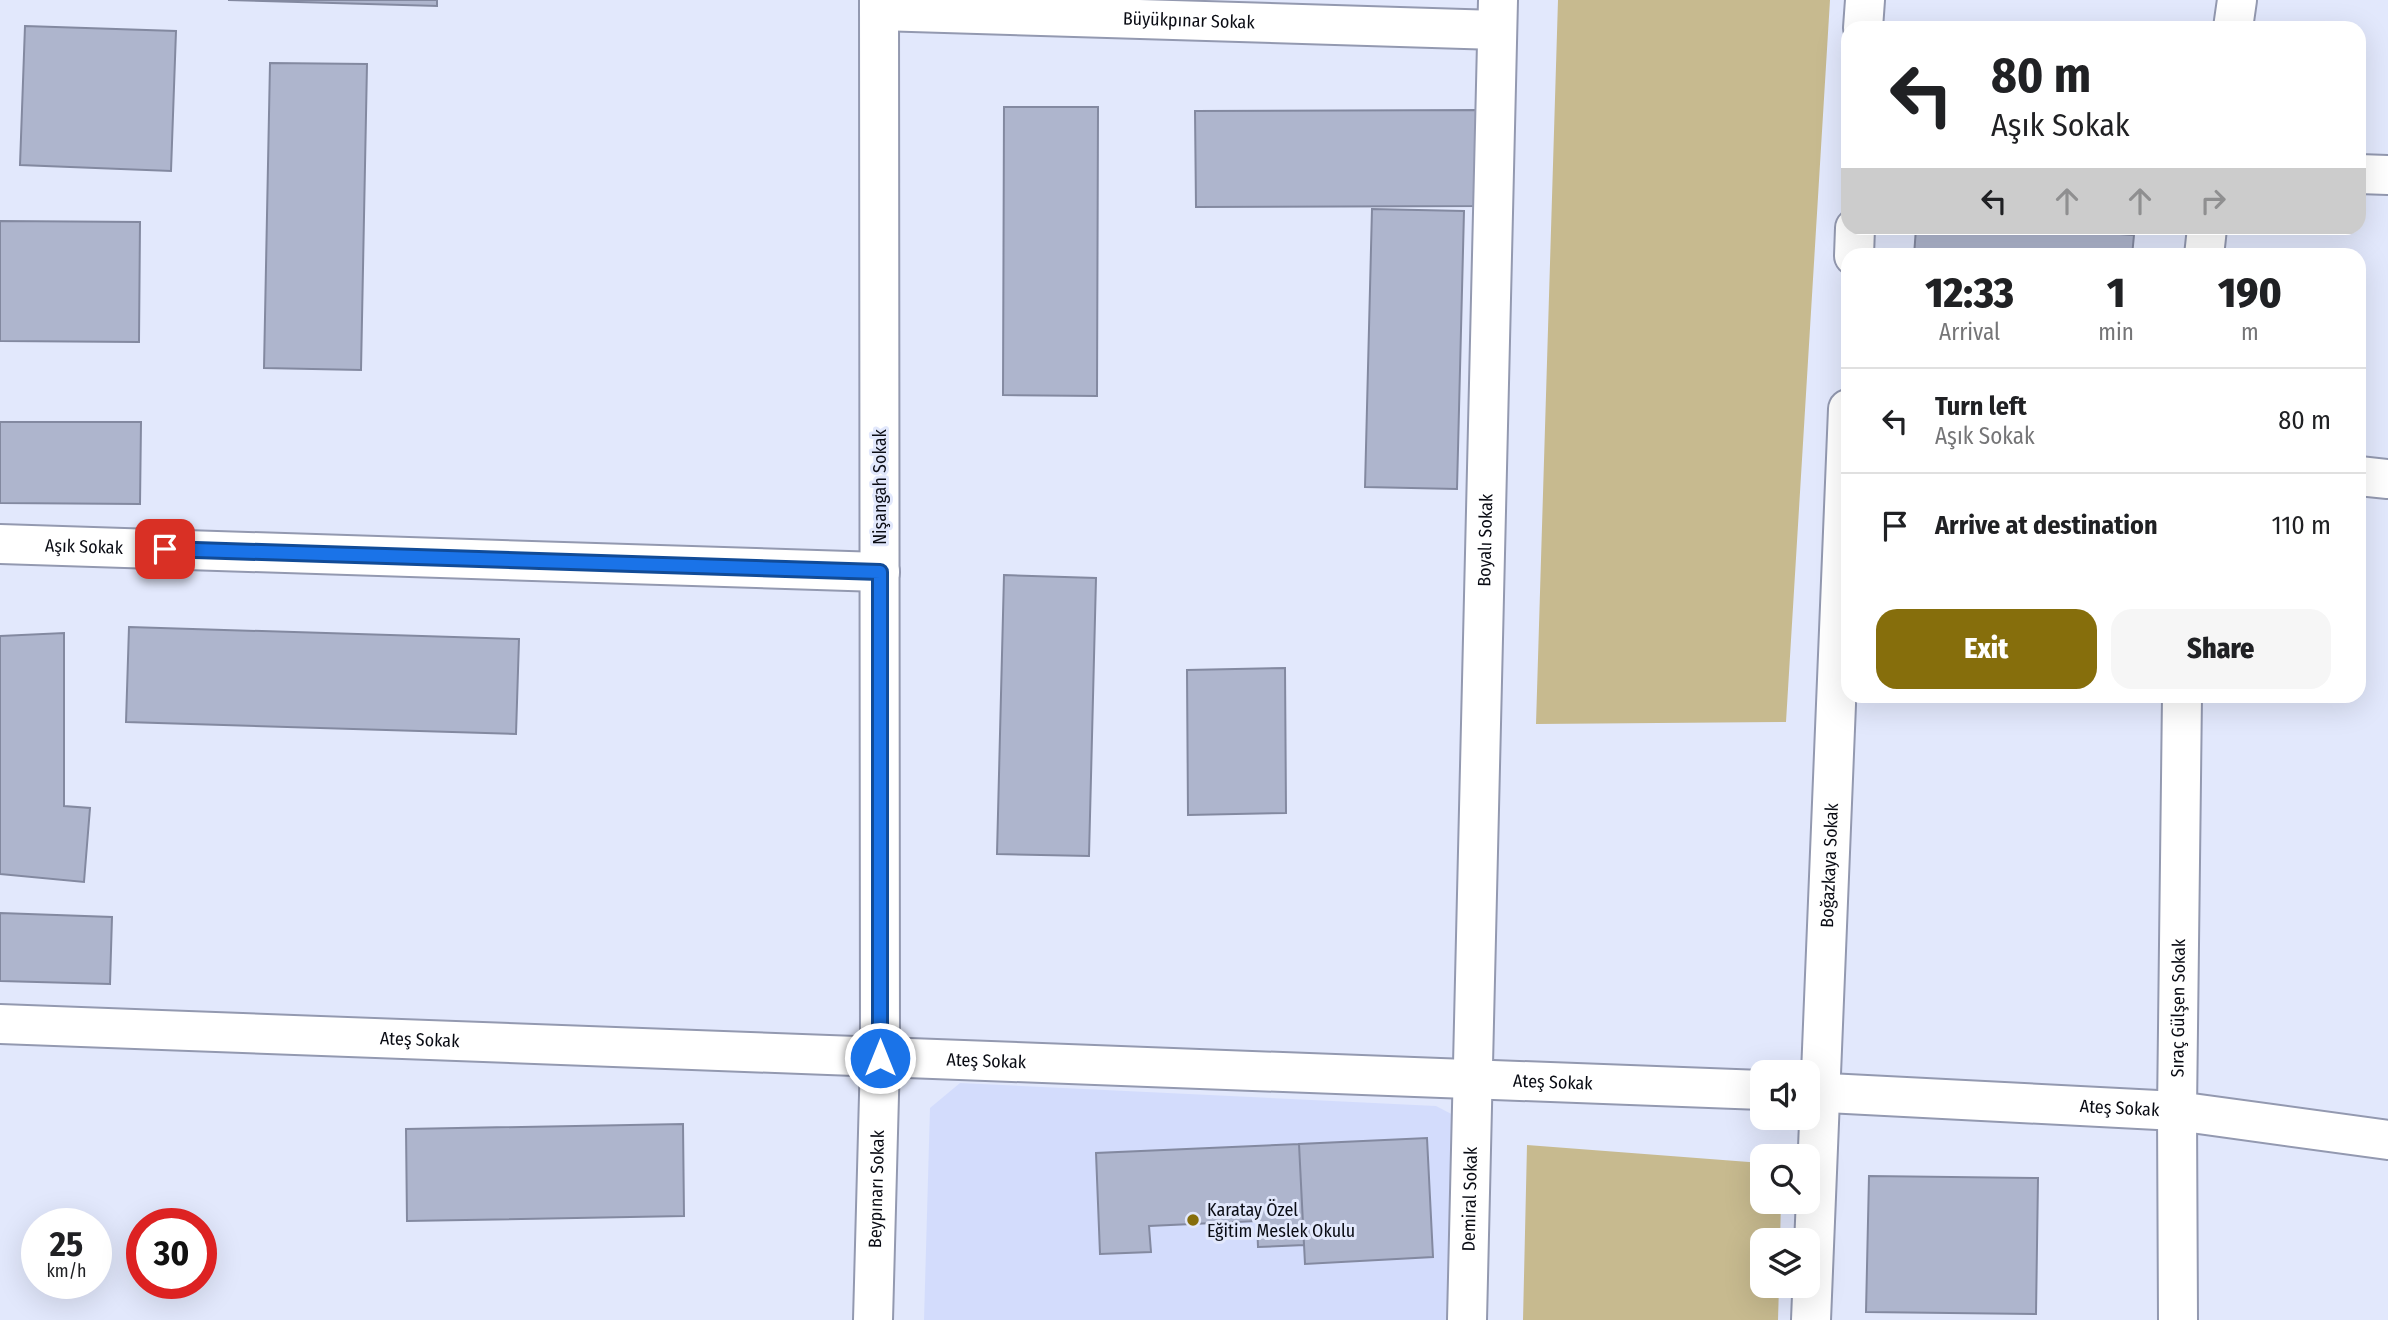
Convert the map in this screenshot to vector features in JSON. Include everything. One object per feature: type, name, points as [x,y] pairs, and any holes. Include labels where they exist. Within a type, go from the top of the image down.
[{"type":"street","points":[[1864,21],[1865,0]]},
{"type":"street","points":[[2234,21],[2237,0]]},
{"type":"street","name":"Büyükpınar Sokak","points":[[879,5],[1498,15]]},
{"type":"street","name":"Nişangah Sokak","points":[[879,5],[880,1058]]},
{"type":"street","name":"Boyalı Sokak","points":[[1471,1079],[1498,15]]},
{"type":"street","points":[[2366,174],[2388,175]]},
{"type":"street","points":[[2366,477],[2388,479]]},
{"type":"street","name":"Aşık Sokak","points":[[0,544],[880,572]]},
{"type":"street","name":"Boğazkaya Sokak","points":[[1815,1060],[1841,546]]},
{"type":"street","name":"Sıraç Gülşen Sokak","points":[[2178,1320],[2177,1111],[2182,703]]},
{"type":"street","name":"Ateş Sokak","points":[[0,1024],[1750,1090]]},
{"type":"street","name":"Beypınarı Sokak","points":[[873,1320],[880,1058]]},
{"type":"street","name":"Demiral Sokak","points":[[1467,1320],[1471,1079]]},
{"type":"street","name":"Ateş Sokak","points":[[1820,1092],[2177,1111],[2388,1140]]},
{"type":"street","name":"Boğazkaya Sokak","points":[[1811,1320],[1813,1130]]},
{"type":"shaded area","points":[[1558,0],[1830,0],[1786,722],[1536,724]]},
{"type":"shaded area","name":"Karatay Özel Eğitim Meslek Okulu","points":[[960,1083],[1436,1106],[1463,1120],[1454,1320],[924,1320],[930,1108]]},
{"type":"shaded area","points":[[1527,1145],[1750,1162],[1750,1214],[1781,1214],[1780,1228],[1750,1228],[1750,1298],[1779,1298],[1778,1320],[1523,1320]]},
{"type":"building","points":[[228,0],[437,0],[437,6]]},
{"type":"building","points":[[25,26],[176,31],[171,171],[20,165]]},
{"type":"building","points":[[270,63],[367,64],[361,370],[264,368]]},
{"type":"building","points":[[1004,107],[1098,107],[1097,396],[1003,395]]},
{"type":"building","points":[[1483,110],[1483,206],[1196,207],[1195,111]]},
{"type":"building","points":[[1372,209],[1464,211],[1457,489],[1365,487]]},
{"type":"building","points":[[0,221],[140,222],[139,342],[0,341]]},
{"type":"building","points":[[1916,235],[2134,235],[2133,248],[1915,248]]},
{"type":"building","points":[[0,422],[141,422],[140,504],[0,503]]},
{"type":"building","points":[[1004,575],[1096,578],[1089,856],[997,854]]},
{"type":"building","points":[[129,627],[519,639],[516,734],[126,722]]},
{"type":"building","points":[[64,633],[64,806],[90,808],[84,882],[0,874],[0,636]]},
{"type":"building","points":[[1285,668],[1286,813],[1188,815],[1187,670]]},
{"type":"building","points":[[0,913],[112,917],[110,984],[0,981]]},
{"type":"building","points":[[683,1124],[684,1216],[407,1221],[406,1129]]},
{"type":"building","points":[[1427,1138],[1433,1257],[1305,1264],[1299,1144]]},
{"type":"building","points":[[1299,1144],[1304,1245],[1258,1247],[1257,1221],[1149,1226],[1151,1252],[1100,1254],[1096,1153]]},
{"type":"building","points":[[1869,1176],[2038,1178],[2036,1314],[1866,1312]]},
{"type":"place","name":"Karatay Özel Eğitim Meslek Okulu","points":[[1193,1220]]},
{"type":"route","points":[[165,549],[880,572],[880,1058]]}]
